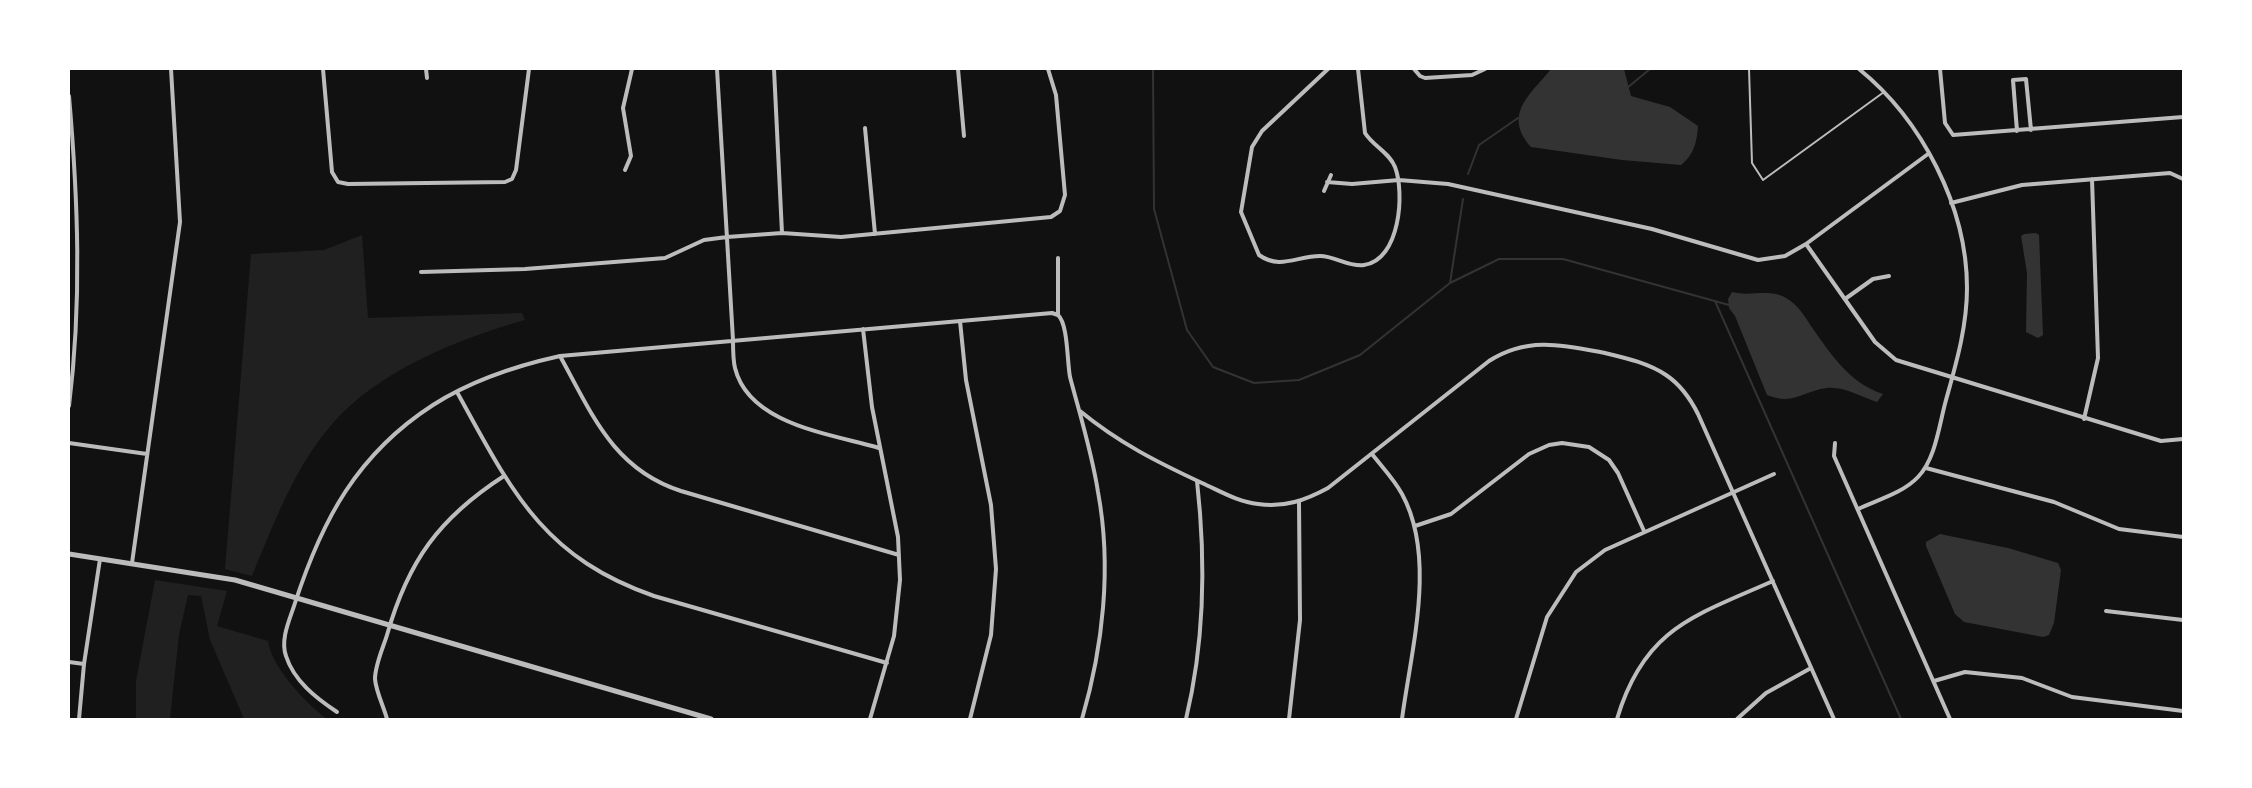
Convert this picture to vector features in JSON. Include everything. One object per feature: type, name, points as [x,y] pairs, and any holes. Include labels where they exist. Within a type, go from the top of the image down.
[{"type":"street","points":[[132,563],[180,222],[171,69]]},
{"type":"street","points":[[323,69],[334,178],[338,182],[348,184],[505,182],[512,178],[516,170],[529,69]]},
{"type":"street","points":[[426,69],[427,78]]},
{"type":"street","points":[[625,170],[631,156],[623,108],[632,69]]},
{"type":"street","points":[[717,69],[735,369],[752,399],[781,420],[879,448]]},
{"type":"street","points":[[774,69],[782,233]]},
{"type":"street","points":[[958,69],[964,136]]},
{"type":"street","points":[[421,272],[525,269],[665,258],[704,240],[727,237],[782,233],[841,237],[1051,217],[1060,211],[1065,195],[1056,95],[1048,69]]},
{"type":"street","points":[[1328,69],[1262,131],[1252,147],[1241,212],[1254,247],[1265,260],[1276,263],[1322,256],[1355,265],[1376,261],[1391,245],[1395,234],[1399,180],[1389,156],[1371,142],[1365,133],[1358,69]]},
{"type":"street","points":[[1414,69],[1425,78],[1472,75],[1485,69]]},
{"type":"street","points":[[1858,509],[1907,486],[1926,468],[1963,334],[1967,288],[1962,246],[1951,202],[1928,154],[1884,92],[1859,69]]},
{"type":"street","points":[[1940,69],[1945,123],[1953,135],[2183,117]]},
{"type":"street","points":[[2017,131],[2013,80],[2026,79],[2031,130]]},
{"type":"street","points":[[69,96],[77,191],[79,254],[74,362],[69,406]]},
{"type":"street","points":[[865,128],[875,234]]},
{"type":"street","points":[[1328,182],[1352,184],[1399,180],[1448,184],[1641,227],[1758,260],[1785,256],[1806,244],[1928,154]]},
{"type":"street","points":[[1951,202],[2004,188],[2092,179],[2170,173],[2183,179]]},
{"type":"street","points":[[1324,191],[1331,175]]},
{"type":"street","points":[[2084,420],[2098,357],[2092,179]]},
{"type":"street","points":[[1806,244],[1886,353],[1906,364],[2084,420],[2161,441],[2183,440]]},
{"type":"street","points":[[1058,258],[1058,315]]},
{"type":"street","points":[[1845,299],[1874,279],[1889,276]]},
{"type":"street","points":[[337,712],[307,688],[285,654],[286,632],[312,552],[350,484],[387,443],[432,406],[457,392],[516,366],[560,356],[1052,313],[1058,315],[1064,323],[1068,364],[1099,494],[1104,572],[1099,643],[1083,719]]},
{"type":"street","points":[[960,321],[968,392],[991,505],[996,569],[992,635],[970,719]]},
{"type":"street","points":[[863,329],[879,448],[899,555],[898,608],[887,663],[870,719]]},
{"type":"street","points":[[1080,411],[1129,448],[1230,496],[1258,504],[1299,502],[1328,488],[1495,357],[1529,345],[1558,344],[1648,365],[1677,384],[1698,414],[1834,719]]},
{"type":"street","points":[[560,356],[610,444],[625,460],[651,480],[681,491],[899,555]]},
{"type":"street","points":[[457,392],[504,477],[539,525],[585,564],[622,584],[654,596],[887,663]]},
{"type":"street","points":[[69,443],[147,454]]},
{"type":"street","points":[[1415,526],[1451,514],[1529,454],[1549,445],[1562,443],[1589,447],[1609,460],[1618,473],[1644,531]]},
{"type":"street","points":[[1835,443],[1834,456],[1950,719]]},
{"type":"street","points":[[1372,454],[1402,494],[1415,526],[1421,578],[1402,719]]},
{"type":"street","points":[[1926,468],[2054,502],[2119,529],[2183,537]]},
{"type":"street","points":[[1516,719],[1547,617],[1564,586],[1592,557],[1644,531],[1774,474]]},
{"type":"street","points":[[387,719],[375,680],[402,586],[434,535],[471,498],[504,477]]},
{"type":"street","points":[[1186,719],[1195,675],[1203,602],[1203,549],[1197,480]]},
{"type":"street","points":[[1289,719],[1300,620],[1299,502]]},
{"type":"street","points":[[69,554],[228,578],[711,719]]},
{"type":"street","points":[[79,719],[84,664],[100,559]]},
{"type":"street","points":[[1617,719],[1623,698],[1639,666],[1661,639],[1690,617],[1773,581]]},
{"type":"street","points":[[2106,611],[2183,620]]},
{"type":"street","points":[[69,662],[84,664]]},
{"type":"street","points":[[1737,719],[1766,693],[1811,668]]},
{"type":"street","points":[[1934,681],[1965,672],[2022,678],[2072,697],[2183,711]]},
{"type":"lane","points":[[1749,69],[1752,162],[1763,180],[1884,92]]},
{"type":"shaded area","points":[[1551,69],[1624,69],[1631,96],[1670,107],[1698,126],[1692,152],[1681,165],[1622,160],[1531,147],[1519,124],[1519,114],[1528,96]]},
{"type":"shaded area","points":[[2036,233],[2039,235],[2043,335],[2038,338],[2026,332],[2027,273],[2021,236]]},
{"type":"shaded area","points":[[362,235],[368,318],[522,313],[525,320],[474,336],[422,359],[396,372],[352,404],[333,423],[296,476],[252,576],[225,569],[251,254],[324,250]]},
{"type":"shaded area","points":[[1732,292],[1780,295],[1790,301],[1800,310],[1826,347],[1851,375],[1860,383],[1883,394],[1877,402],[1846,390],[1833,388],[1784,399],[1767,395],[1735,316],[1729,308],[1728,299]]},
{"type":"shaded area","points":[[1940,534],[2008,548],[2058,563],[2061,570],[2054,623],[2049,635],[2043,637],[1964,622],[1955,614],[1926,546],[1926,542]]},
{"type":"shaded area","points":[[155,580],[227,591],[217,626],[268,641],[282,673],[309,704],[327,719],[244,719],[210,640],[201,596],[188,595],[179,635],[170,719],[136,719],[136,681]]},
{"type":"waterway","points":[[1153,69],[1154,209],[1187,330],[1213,367],[1254,383],[1299,380],[1360,355],[1450,283],[1463,199]]},
{"type":"waterway","points":[[1627,88],[1650,69]]},
{"type":"waterway","points":[[1468,174],[1479,145],[1518,118]]},
{"type":"waterway","points":[[1450,283],[1499,259],[1563,259],[1729,305]]},
{"type":"waterway","points":[[1715,301],[1901,719]]}]
